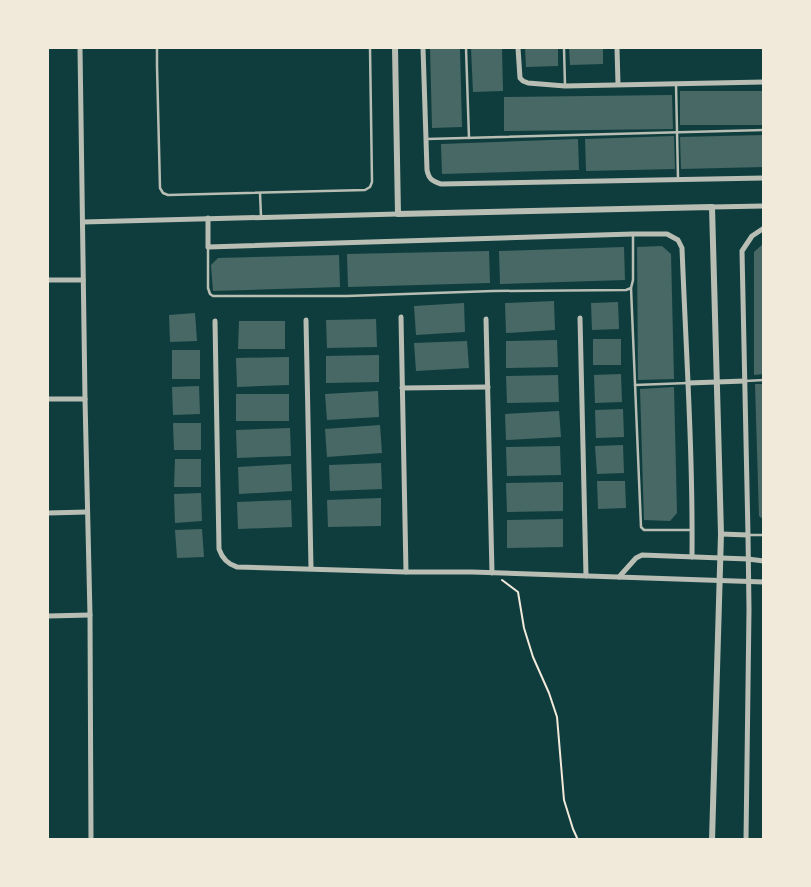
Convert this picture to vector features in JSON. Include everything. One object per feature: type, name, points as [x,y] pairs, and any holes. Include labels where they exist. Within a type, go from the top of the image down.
[{"type":"street","points":[[80,48],[90,615],[91,840]]},
{"type":"street","points":[[395,48],[398,214]]},
{"type":"street","points":[[423,48],[426,170],[428,177],[441,184],[764,178]]},
{"type":"street","points":[[518,48],[520,78],[528,83],[565,86],[764,82]]},
{"type":"street","points":[[617,48],[618,84]]},
{"type":"street","points":[[83,222],[764,206]]},
{"type":"street","points":[[712,207],[720,534],[712,840]]},
{"type":"street","points":[[208,218],[208,247],[633,234],[667,234],[678,240],[682,248],[688,383],[692,557]]},
{"type":"street","points":[[746,840],[749,610],[742,251],[752,236],[764,228]]},
{"type":"street","points":[[48,280],[83,280]]},
{"type":"street","points":[[401,317],[406,572]]},
{"type":"street","points":[[580,318],[586,576]]},
{"type":"street","points":[[306,320],[311,568]]},
{"type":"street","points":[[486,320],[492,573]]},
{"type":"street","points":[[215,321],[220,548],[224,560],[230,565],[237,567],[764,582]]},
{"type":"street","points":[[688,383],[745,381]]},
{"type":"street","points":[[402,388],[488,387]]},
{"type":"street","points":[[48,399],[85,399]]},
{"type":"street","points":[[48,513],[87,512]]},
{"type":"street","points":[[720,534],[748,535]]},
{"type":"street","points":[[619,577],[636,558],[642,555],[764,561]]},
{"type":"street","points":[[48,616],[90,615]]},
{"type":"lane","points":[[157,48],[160,188],[163,193],[168,195],[365,190],[370,187],[372,182],[370,48]]},
{"type":"lane","points":[[466,48],[469,138]]},
{"type":"lane","points":[[564,48],[565,86]]},
{"type":"lane","points":[[676,84],[678,180]]},
{"type":"lane","points":[[426,138],[764,130]]},
{"type":"lane","points":[[260,193],[261,217]]},
{"type":"lane","points":[[633,234],[633,280],[630,288],[641,527],[644,530],[692,530]]},
{"type":"lane","points":[[208,247],[208,288],[213,296],[346,296],[493,291],[626,290],[630,288]]},
{"type":"lane","points":[[745,381],[764,380]]},
{"type":"lane","points":[[635,385],[688,383]]},
{"type":"lane","points":[[748,535],[764,535]]},
{"type":"path","points":[[492,573],[518,592],[524,628],[533,657],[549,693],[556,717],[564,800],[578,840]]},
{"type":"building","points":[[430,48],[460,48],[462,127],[432,128]]},
{"type":"building","points":[[471,48],[502,48],[503,91],[473,92]]},
{"type":"building","points":[[525,48],[558,48],[558,66],[526,67]]},
{"type":"building","points":[[569,48],[603,48],[603,64],[570,65]]},
{"type":"building","points":[[680,91],[764,91],[764,125],[680,125]]},
{"type":"building","points":[[672,95],[673,129],[504,131],[504,97]]},
{"type":"building","points":[[764,135],[764,167],[681,169],[680,137]]},
{"type":"building","points":[[674,136],[675,169],[586,171],[585,139]]},
{"type":"building","points":[[578,139],[579,170],[442,174],[441,144]]},
{"type":"building","points":[[764,243],[764,374],[754,375],[754,252]]},
{"type":"building","points":[[662,246],[671,254],[674,379],[638,380],[637,247]]},
{"type":"building","points":[[624,247],[625,280],[500,284],[499,251]]},
{"type":"building","points":[[489,251],[490,283],[348,287],[347,254]]},
{"type":"building","points":[[339,255],[340,287],[213,291],[211,265],[218,258]]},
{"type":"building","points":[[554,301],[555,330],[506,333],[505,303]]},
{"type":"building","points":[[618,302],[619,329],[592,330],[591,303]]},
{"type":"building","points":[[464,303],[465,332],[416,335],[414,306]]},
{"type":"building","points":[[195,313],[197,341],[170,342],[169,315]]},
{"type":"building","points":[[376,319],[377,347],[327,348],[326,320]]},
{"type":"building","points":[[239,321],[285,321],[285,349],[238,349]]},
{"type":"building","points":[[593,339],[621,339],[621,365],[593,365]]},
{"type":"building","points":[[557,340],[558,367],[506,368],[506,341]]},
{"type":"building","points":[[467,341],[469,368],[416,371],[414,343]]},
{"type":"building","points":[[172,350],[200,350],[200,379],[172,379]]},
{"type":"building","points":[[379,355],[379,382],[326,383],[326,356]]},
{"type":"building","points":[[289,357],[289,385],[237,387],[236,358]]},
{"type":"building","points":[[621,374],[622,402],[595,403],[594,375]]},
{"type":"building","points":[[558,375],[559,402],[507,403],[506,376]]},
{"type":"building","points":[[755,384],[764,384],[764,520],[759,516]]},
{"type":"building","points":[[199,386],[200,414],[173,415],[172,387]]},
{"type":"building","points":[[674,387],[677,513],[670,521],[644,520],[640,389]]},
{"type":"building","points":[[378,391],[379,417],[327,420],[325,394]]},
{"type":"building","points":[[236,394],[289,394],[289,421],[236,421]]},
{"type":"building","points":[[623,409],[624,437],[596,438],[595,410]]},
{"type":"building","points":[[559,411],[561,437],[506,440],[505,414]]},
{"type":"building","points":[[173,423],[201,423],[201,450],[174,450]]},
{"type":"building","points":[[380,425],[382,453],[327,457],[325,429]]},
{"type":"building","points":[[290,428],[291,456],[237,458],[236,430]]},
{"type":"building","points":[[623,445],[624,473],[597,474],[595,446]]},
{"type":"building","points":[[560,446],[561,475],[507,476],[506,447]]},
{"type":"building","points":[[175,459],[201,459],[201,487],[174,487]]},
{"type":"building","points":[[381,463],[382,489],[330,491],[329,465]]},
{"type":"building","points":[[291,464],[292,491],[239,494],[238,467]]},
{"type":"building","points":[[597,481],[625,481],[626,508],[598,509]]},
{"type":"building","points":[[563,482],[563,511],[507,512],[506,483]]},
{"type":"building","points":[[201,493],[202,521],[175,523],[174,494]]},
{"type":"building","points":[[381,498],[381,526],[328,527],[327,500]]},
{"type":"building","points":[[291,500],[292,527],[238,529],[237,502]]},
{"type":"building","points":[[563,519],[563,547],[507,548],[507,520]]},
{"type":"building","points":[[202,529],[204,557],[177,558],[175,530]]}]
